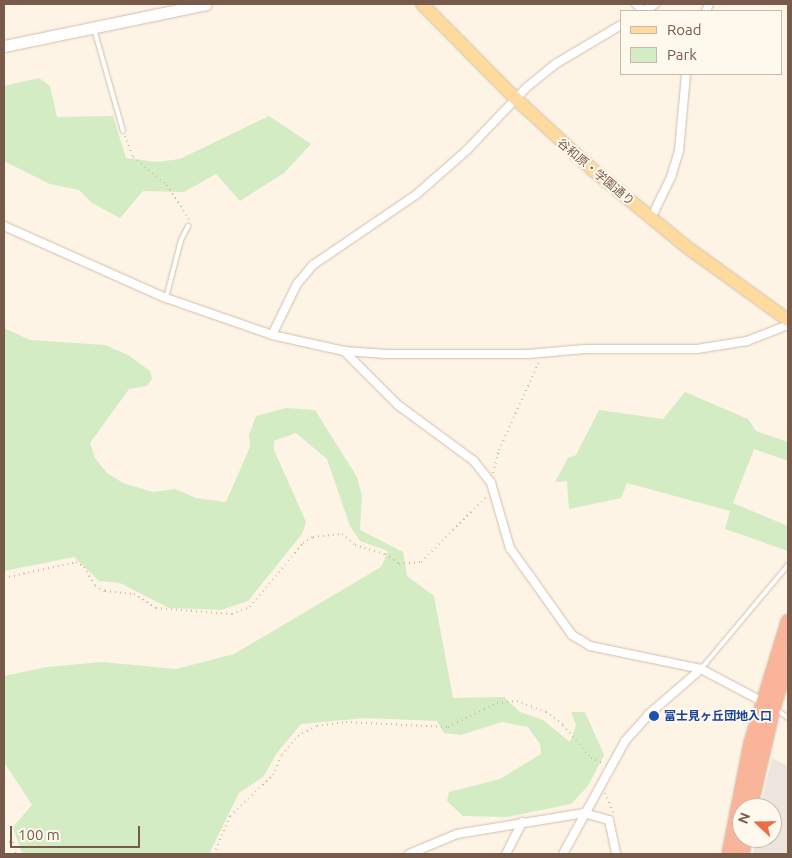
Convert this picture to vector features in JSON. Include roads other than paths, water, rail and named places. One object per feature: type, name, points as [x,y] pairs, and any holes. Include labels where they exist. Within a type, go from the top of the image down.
[{"type":"highway","points":[[729,854],[740,791],[767,704],[788,622]]},
{"type":"highway","points":[[752,798],[767,704],[788,661]]},
{"type":"main road","name":"谷和原・学園通り","points":[[422,4],[516,99],[650,218],[788,320]]},
{"type":"street","points":[[4,46],[206,4]]},
{"type":"street","points":[[272,335],[297,284],[313,265],[416,194],[467,150],[516,99],[557,63],[620,27]]},
{"type":"street","points":[[650,218],[671,177],[679,151],[686,75]]},
{"type":"street","points":[[4,226],[166,298],[272,335],[344,351],[383,354],[528,354],[544,351],[697,349],[747,341],[788,326]]},
{"type":"street","points":[[344,351],[398,405],[474,461],[492,486],[510,548],[572,635],[590,646],[701,670],[767,704]]},
{"type":"street","points":[[566,853],[584,814],[610,766],[639,724],[701,670]]},
{"type":"street","points":[[409,854],[457,834],[522,822],[584,814],[609,820],[616,854]]},
{"type":"street","points":[[506,854],[522,822]]},
{"type":"lane","points":[[94,27],[123,130]]},
{"type":"lane","points":[[166,298],[181,240],[188,226]]},
{"type":"lane","points":[[701,670],[788,565]]},
{"type":"lane","points":[[767,704],[788,718]]},
{"type":"place","name":"富士見ヶ丘団地入口","points":[[654,716]]}]
